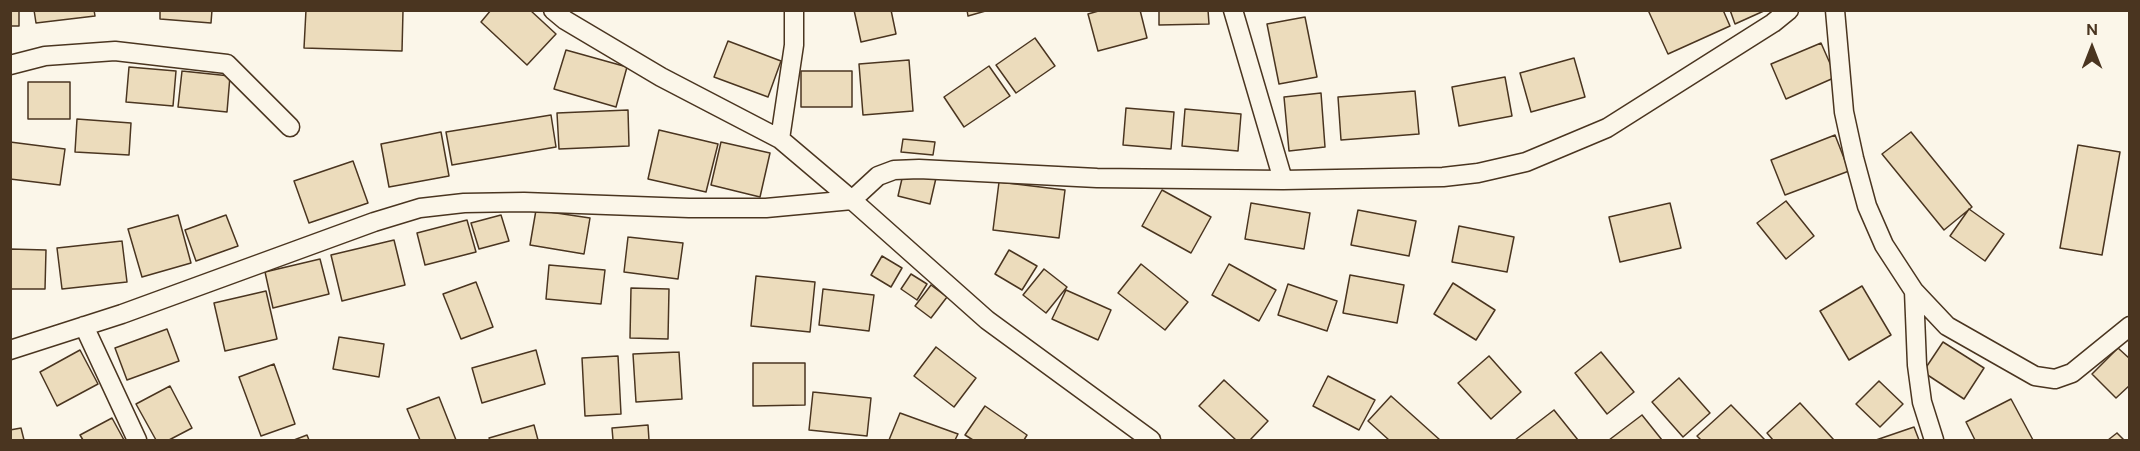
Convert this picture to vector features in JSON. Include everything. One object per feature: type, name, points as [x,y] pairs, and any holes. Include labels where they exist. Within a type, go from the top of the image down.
[{"type":"street","points":[[553,10],[565,20],[661,77],[780,139],[987,320],[1151,441]]},
{"type":"street","points":[[780,139],[794,45],[794,10]]},
{"type":"street","points":[[1233,10],[1283,180]]},
{"type":"street","points":[[10,350],[420,208],[464,203],[524,202],[734,209],[852,200],[878,176],[894,170],[919,169],[1097,178],[1283,180],[1443,177],[1478,173],[1526,162],[1607,128],[1773,23],[1788,10]]},
{"type":"street","points":[[1835,10],[1844,112],[1861,186],[1884,245],[1914,291],[1947,326],[2035,376],[2055,379],[2072,373],[2130,326]]},
{"type":"street","points":[[10,65],[45,56],[115,51],[227,64],[290,127]]},
{"type":"street","points":[[1914,291],[1917,365],[1922,402],[1934,441]]},
{"type":"street","points":[[84,326],[137,441]]},
{"type":"building","points":[[10,10],[19,10],[19,26],[10,26]]},
{"type":"building","points":[[34,10],[94,10],[95,16],[36,23]]},
{"type":"building","points":[[160,10],[212,10],[211,23],[160,19]]},
{"type":"building","points":[[306,10],[403,11],[402,51],[304,48]]},
{"type":"building","points":[[491,10],[530,10],[556,34],[527,65],[481,22]]},
{"type":"building","points":[[854,10],[891,10],[896,34],[861,42]]},
{"type":"building","points":[[967,10],[989,10],[968,16]]},
{"type":"building","points":[[1102,10],[1140,10],[1147,38],[1098,51],[1088,14]]},
{"type":"building","points":[[1159,10],[1208,10],[1209,24],[1159,25]]},
{"type":"building","points":[[1648,10],[1723,10],[1730,26],[1668,54]]},
{"type":"building","points":[[1730,10],[1766,10],[1735,24]]},
{"type":"building","points":[[1305,17],[1317,77],[1279,84],[1267,24]]},
{"type":"building","points":[[1035,38],[1055,66],[1016,93],[996,65]]},
{"type":"building","points":[[728,41],[781,61],[768,97],[714,77]]},
{"type":"building","points":[[1821,43],[1836,77],[1786,99],[1771,64]]},
{"type":"building","points":[[566,50],[627,67],[616,107],[554,89]]},
{"type":"building","points":[[1574,58],[1585,97],[1531,112],[1520,73]]},
{"type":"building","points":[[909,60],[913,111],[863,115],[859,64]]},
{"type":"building","points":[[989,66],[1010,96],[964,127],[944,97]]},
{"type":"building","points":[[129,67],[176,71],[173,106],[126,102]]},
{"type":"building","points":[[182,71],[230,76],[227,112],[178,107]]},
{"type":"building","points":[[801,71],[852,71],[852,107],[801,107]]},
{"type":"building","points":[[1505,77],[1512,116],[1459,126],[1452,87]]},
{"type":"building","points":[[28,82],[70,82],[70,119],[28,119]]},
{"type":"building","points":[[1415,91],[1419,134],[1341,140],[1338,97]]},
{"type":"building","points":[[1321,93],[1325,147],[1289,151],[1284,97]]},
{"type":"building","points":[[1126,108],[1174,112],[1171,149],[1123,145]]},
{"type":"building","points":[[1185,109],[1241,114],[1238,151],[1182,146]]},
{"type":"building","points":[[628,110],[629,146],[559,149],[557,113]]},
{"type":"building","points":[[551,115],[556,147],[452,165],[446,132]]},
{"type":"building","points":[[77,119],[131,123],[129,155],[75,152]]},
{"type":"building","points":[[659,130],[718,144],[706,192],[648,179]]},
{"type":"building","points":[[441,132],[449,176],[389,187],[381,144]]},
{"type":"building","points":[[1911,132],[1972,207],[1944,230],[1882,154]]},
{"type":"building","points":[[1835,135],[1849,171],[1785,195],[1771,160]]},
{"type":"building","points":[[903,139],[935,142],[933,155],[901,152]]},
{"type":"building","points":[[10,142],[65,149],[60,185],[10,179]]},
{"type":"building","points":[[721,142],[770,153],[760,197],[711,185]]},
{"type":"building","points":[[2078,145],[2120,152],[2102,255],[2060,248]]},
{"type":"building","points":[[353,161],[368,203],[309,223],[294,181]]},
{"type":"building","points":[[904,170],[936,178],[930,204],[898,196]]},
{"type":"building","points":[[999,182],[1065,190],[1059,238],[993,230]]},
{"type":"building","points":[[1162,190],[1211,217],[1191,253],[1142,226]]},
{"type":"building","points":[[1786,201],[1814,236],[1786,259],[1757,223]]},
{"type":"building","points":[[1251,203],[1310,213],[1304,249],[1245,239]]},
{"type":"building","points":[[1670,203],[1681,248],[1620,262],[1609,217]]},
{"type":"building","points":[[1969,209],[2004,234],[1985,261],[1950,236]]},
{"type":"building","points":[[536,210],[590,218],[584,254],[530,245]]},
{"type":"building","points":[[1358,210],[1416,221],[1409,256],[1351,245]]},
{"type":"building","points":[[178,215],[191,263],[142,277],[128,229]]},
{"type":"building","points":[[226,215],[238,246],[196,261],[185,230]]},
{"type":"building","points":[[501,215],[509,241],[479,249],[471,223]]},
{"type":"building","points":[[467,220],[476,252],[425,265],[417,233]]},
{"type":"building","points":[[1459,226],[1514,237],[1507,272],[1452,262]]},
{"type":"building","points":[[628,237],[683,243],[678,279],[624,272]]},
{"type":"building","points":[[394,240],[405,285],[342,301],[331,255]]},
{"type":"building","points":[[122,241],[127,282],[62,289],[57,248]]},
{"type":"building","points":[[10,249],[46,250],[45,289],[10,289]]},
{"type":"building","points":[[1009,250],[1037,266],[1022,290],[995,274]]},
{"type":"building","points":[[882,256],[902,268],[891,287],[871,275]]},
{"type":"building","points":[[320,259],[329,294],[273,308],[265,272]]},
{"type":"building","points":[[1141,264],[1188,302],[1165,330],[1118,293]]},
{"type":"building","points":[[1229,264],[1276,290],[1259,321],[1212,295]]},
{"type":"building","points":[[549,265],[605,270],[601,304],[546,299]]},
{"type":"building","points":[[1044,269],[1067,287],[1046,313],[1023,295]]},
{"type":"building","points":[[911,274],[927,284],[917,300],[901,289]]},
{"type":"building","points":[[1350,275],[1404,285],[1397,323],[1343,313]]},
{"type":"building","points":[[756,276],[815,282],[810,332],[751,326]]},
{"type":"building","points":[[476,282],[493,327],[461,339],[443,294]]},
{"type":"building","points":[[1453,283],[1495,310],[1476,340],[1434,314]]},
{"type":"building","points":[[1288,284],[1337,301],[1327,331],[1278,315]]},
{"type":"building","points":[[931,285],[947,297],[931,318],[915,306]]},
{"type":"building","points":[[1862,286],[1891,335],[1849,360],[1820,311]]},
{"type":"building","points":[[631,288],[669,289],[668,339],[630,338]]},
{"type":"building","points":[[823,289],[874,295],[869,331],[819,325]]},
{"type":"building","points":[[1066,290],[1111,310],[1098,340],[1052,319]]},
{"type":"building","points":[[266,291],[277,339],[225,351],[214,303]]},
{"type":"building","points":[[167,329],[179,361],[127,380],[115,348]]},
{"type":"building","points":[[339,337],[384,344],[379,377],[333,369]]},
{"type":"building","points":[[1943,342],[1984,368],[1964,399],[1923,372]]},
{"type":"building","points":[[936,347],[976,378],[954,407],[914,376]]},
{"type":"building","points":[[2118,348],[2130,359],[2130,385],[2116,398],[2092,374]]},
{"type":"building","points":[[80,350],[98,384],[57,406],[40,372]]},
{"type":"building","points":[[536,350],[545,384],[482,403],[472,368]]},
{"type":"building","points":[[679,352],[682,399],[636,402],[633,354]]},
{"type":"building","points":[[1601,352],[1634,392],[1607,414],[1575,373]]},
{"type":"building","points":[[618,356],[621,414],[585,416],[582,358]]},
{"type":"building","points":[[1489,356],[1521,392],[1491,419],[1458,383]]},
{"type":"building","points":[[753,363],[805,363],[805,405],[753,406]]},
{"type":"building","points":[[274,364],[295,424],[261,436],[239,377]]},
{"type":"building","points":[[1328,376],[1375,400],[1359,430],[1313,406]]},
{"type":"building","points":[[1679,378],[1710,413],[1683,437],[1652,402]]},
{"type":"building","points":[[1224,380],[1268,421],[1250,440],[1236,440],[1199,406]]},
{"type":"building","points":[[1879,381],[1903,404],[1880,427],[1856,404]]},
{"type":"building","points":[[170,386],[192,428],[169,440],[156,440],[136,404]]},
{"type":"building","points":[[813,392],[871,398],[867,436],[809,430]]},
{"type":"building","points":[[1391,396],[1440,440],[1389,440],[1368,421]]},
{"type":"building","points":[[439,397],[456,440],[420,440],[407,409]]},
{"type":"building","points":[[2011,399],[2033,440],[1975,440],[1966,422]]},
{"type":"building","points":[[1800,403],[1834,440],[1773,440],[1767,433]]},
{"type":"building","points":[[1731,405],[1765,440],[1701,440],[1697,436]]},
{"type":"building","points":[[985,406],[1027,435],[1024,440],[973,440],[965,435]]},
{"type":"building","points":[[1554,410],[1578,440],[1515,440]]},
{"type":"building","points":[[900,413],[958,434],[955,440],[889,440]]},
{"type":"building","points":[[1642,415],[1662,440],[1609,440]]},
{"type":"building","points":[[112,418],[124,440],[83,440],[80,435]]},
{"type":"building","points":[[534,425],[538,440],[490,440],[489,438]]},
{"type":"building","points":[[648,425],[649,440],[613,440],[612,428]]},
{"type":"building","points":[[1914,427],[1919,440],[1876,440]]},
{"type":"building","points":[[21,428],[24,440],[10,440],[10,430]]},
{"type":"building","points":[[2117,433],[2124,440],[2108,440]]},
{"type":"building","points":[[307,435],[309,440],[294,440]]}]
